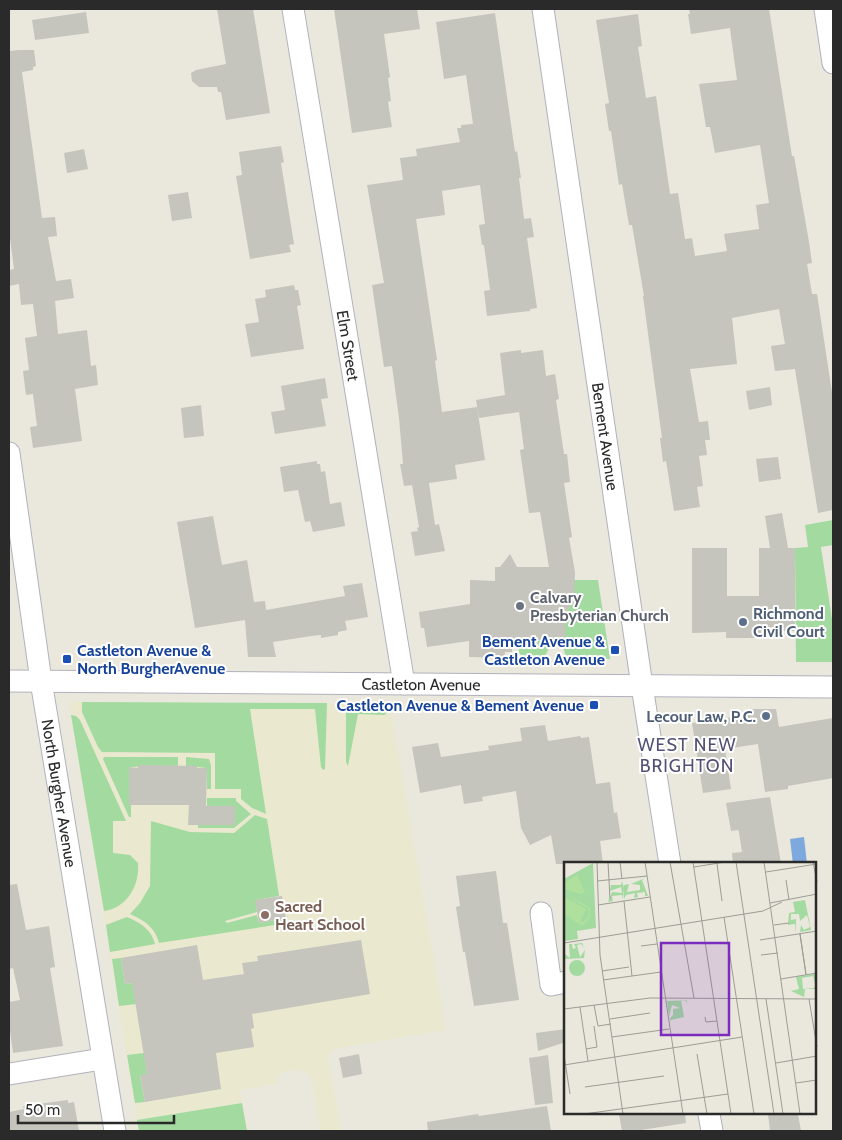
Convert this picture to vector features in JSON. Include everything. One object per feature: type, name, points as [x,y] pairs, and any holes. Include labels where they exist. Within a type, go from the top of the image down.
[{"type":"street","name":"Elm Street","points":[[293,9],[404,684]]},
{"type":"street","name":"Bement Avenue","points":[[543,9],[642,686],[670,862]]},
{"type":"street","points":[[825,9],[833,63]]},
{"type":"street","name":"North Burgher Avenue","points":[[9,453],[41,681],[115,1131]]},
{"type":"street","name":"Castleton Avenue","points":[[9,681],[833,687]]},
{"type":"street","points":[[541,913],[552,984],[564,982]]},
{"type":"street","points":[[9,1074],[102,1059]]},
{"type":"street","points":[[709,1115],[712,1131]]},
{"type":"shaded area","name":"Sacred Heart School","points":[[69,702],[390,704],[446,1030],[331,1051],[328,1057],[341,1131],[320,1131],[312,1080],[308,1073],[294,1070],[283,1072],[279,1076],[277,1084],[240,1090],[247,1131],[139,1131]]},
{"type":"green space","points":[[833,520],[833,545],[821,547],[833,626],[833,662],[796,662],[795,548],[808,547],[805,525]]},
{"type":"green space","points":[[567,580],[598,580],[610,659],[572,659],[565,654],[561,640],[565,640],[551,611],[566,611],[574,602],[574,586]]},
{"type":"green space","points":[[519,640],[549,641],[548,651],[544,657],[537,659],[525,657],[519,653]]},
{"type":"green space","points":[[82,702],[327,703],[325,769],[323,770],[321,767],[315,709],[250,709],[266,814],[252,808],[241,799],[241,789],[215,789],[215,753],[102,752],[82,712]]},
{"type":"green space","points":[[346,704],[387,704],[386,714],[384,715],[358,714],[348,766],[346,762]]},
{"type":"green space","points":[[71,715],[76,716],[80,720],[126,821],[113,821],[113,853],[130,855],[138,863],[137,879],[130,894],[119,905],[104,911]]},
{"type":"green space","points":[[104,757],[178,757],[178,766],[129,767],[129,805],[131,805],[131,817],[129,817],[103,759]]},
{"type":"green space","points":[[186,757],[209,759],[211,765],[211,789],[207,789],[207,768],[186,766]]},
{"type":"green space","points":[[207,798],[236,798],[236,801],[251,814],[234,828],[198,828],[198,825],[235,825],[235,806],[207,806]]},
{"type":"green space","points":[[255,815],[267,819],[279,896],[256,900],[257,912],[225,921],[227,923],[257,915],[259,923],[286,918],[281,924],[159,943],[149,925],[130,914],[140,903],[150,886],[151,821],[190,832],[234,833]]},
{"type":"green space","points":[[127,917],[145,927],[151,934],[155,944],[110,952],[106,925]]},
{"type":"green space","points":[[121,958],[125,984],[133,983],[136,1004],[119,1006],[112,959]]},
{"type":"green space","points":[[144,1053],[147,1074],[140,1076],[145,1102],[135,1103],[127,1055]]},
{"type":"green space","points":[[242,1103],[247,1131],[139,1131],[137,1120]]},
{"type":"water","points":[[804,837],[807,862],[793,862],[790,839]]},
{"type":"building","points":[[217,9],[253,9],[270,113],[226,120],[221,92],[218,92],[217,87],[199,87],[192,81],[191,73],[196,70],[226,64]]},
{"type":"building","points":[[334,9],[417,9],[420,29],[384,34],[390,77],[388,78],[391,101],[388,102],[392,127],[352,133]]},
{"type":"building","points":[[689,9],[769,9],[792,156],[794,156],[809,242],[812,263],[807,264],[812,294],[817,294],[833,399],[833,510],[818,513],[795,369],[775,371],[771,346],[785,344],[779,309],[732,318],[737,364],[690,369],[699,422],[708,421],[710,440],[705,440],[707,455],[699,456],[703,486],[697,487],[700,507],[674,511],[666,461],[663,462],[660,438],[662,438],[644,296],[632,225],[629,225],[622,184],[619,185],[611,131],[609,131],[605,104],[609,103],[596,20],[638,14],[642,46],[638,47],[646,98],[656,96],[670,194],[678,193],[685,239],[692,238],[695,256],[727,251],[724,234],[759,229],[756,205],[769,203],[760,145],[715,153],[710,127],[706,127],[699,84],[737,80],[730,28],[691,34]]},
{"type":"building","points":[[86,12],[89,33],[35,40],[32,20]]},
{"type":"building","points":[[495,13],[515,152],[517,151],[521,178],[519,178],[524,219],[531,218],[534,237],[527,238],[537,308],[530,309],[530,311],[487,316],[484,291],[490,290],[484,245],[482,245],[479,225],[485,224],[480,185],[442,191],[445,215],[416,219],[437,360],[435,361],[442,412],[477,407],[485,460],[455,465],[457,479],[429,483],[435,525],[439,524],[445,551],[415,556],[411,532],[418,531],[417,528],[419,527],[412,485],[404,486],[400,464],[403,464],[399,418],[392,366],[384,367],[372,285],[384,283],[367,185],[403,180],[400,158],[417,156],[416,149],[460,142],[457,128],[461,128],[461,125],[473,124],[466,75],[444,79],[436,22]]},
{"type":"building","points":[[34,50],[36,66],[33,67],[33,70],[22,72],[42,218],[55,217],[57,236],[48,237],[56,281],[71,279],[74,298],[55,301],[58,334],[87,330],[91,366],[96,365],[98,385],[75,389],[82,441],[33,448],[30,427],[37,426],[33,394],[26,395],[23,371],[29,370],[25,338],[37,336],[33,304],[21,305],[19,284],[9,286],[9,270],[14,269],[9,231],[9,51]]},
{"type":"building","points":[[281,146],[284,162],[281,163],[294,244],[289,245],[291,252],[250,259],[236,176],[242,175],[239,152]]},
{"type":"building","points":[[84,149],[88,169],[67,173],[64,153]]},
{"type":"building","points":[[188,192],[192,218],[172,221],[168,195]]},
{"type":"building","points":[[294,285],[295,290],[298,290],[301,305],[297,306],[304,349],[251,357],[245,324],[259,322],[255,299],[266,297],[265,290]]},
{"type":"building","points":[[521,350],[521,353],[543,350],[546,376],[555,374],[559,399],[556,400],[564,454],[567,454],[570,482],[564,483],[572,537],[569,538],[575,572],[574,602],[565,612],[565,640],[512,640],[512,652],[505,652],[504,658],[469,657],[469,641],[427,647],[424,628],[421,628],[419,612],[470,604],[470,580],[495,581],[495,567],[500,567],[510,554],[517,567],[549,567],[540,512],[529,513],[520,450],[524,449],[519,412],[479,418],[476,400],[505,395],[500,353]]},
{"type":"building","points":[[325,378],[328,398],[321,399],[326,426],[275,434],[271,412],[285,410],[281,386]]},
{"type":"building","points":[[770,387],[772,405],[749,410],[746,391]]},
{"type":"building","points":[[201,405],[204,436],[184,438],[181,408]]},
{"type":"building","points":[[778,457],[781,479],[759,482],[756,459]]},
{"type":"building","points":[[317,461],[317,464],[320,464],[321,472],[325,471],[330,504],[341,502],[345,526],[313,532],[310,521],[305,522],[298,490],[284,492],[280,467]]},
{"type":"building","points":[[782,513],[788,548],[795,548],[795,631],[761,631],[761,638],[726,638],[726,632],[692,633],[692,548],[727,548],[727,596],[759,596],[759,548],[770,548],[765,516]]},
{"type":"building","points":[[213,516],[222,565],[247,560],[254,602],[265,601],[266,610],[345,596],[343,586],[362,583],[368,617],[345,621],[347,630],[338,632],[338,635],[321,638],[321,635],[311,636],[273,642],[276,657],[248,657],[245,620],[195,628],[177,522]]},
{"type":"building","points":[[752,709],[776,709],[779,727],[833,718],[833,778],[788,786],[788,789],[765,792],[758,744],[725,749],[731,789],[703,793],[692,723],[753,714]]},
{"type":"building","points":[[545,725],[548,741],[580,736],[581,738],[589,737],[596,784],[610,782],[614,813],[617,812],[621,838],[600,841],[603,862],[564,862],[564,864],[556,864],[551,835],[530,845],[521,828],[516,791],[482,797],[483,801],[464,804],[461,785],[420,793],[412,747],[438,743],[441,757],[489,750],[488,746],[522,741],[520,728]]},
{"type":"building","points":[[138,765],[197,766],[197,768],[207,768],[206,806],[235,806],[235,825],[188,825],[189,805],[129,805],[129,767],[138,768]]},
{"type":"building","points":[[770,797],[781,862],[733,862],[732,853],[742,852],[738,830],[731,831],[726,803]]},
{"type":"building","points":[[496,871],[503,923],[507,923],[519,1000],[474,1006],[456,907],[460,906],[456,876]]},
{"type":"building","points":[[17,884],[26,930],[49,926],[55,967],[50,968],[63,1046],[13,1053],[9,1024],[9,1002],[20,1000],[13,968],[9,969],[9,885]]},
{"type":"building","points":[[282,896],[286,918],[259,923],[255,900]]},
{"type":"building","points":[[361,940],[370,994],[252,1014],[254,1028],[251,1029],[254,1047],[216,1053],[221,1089],[145,1102],[140,1075],[147,1074],[132,983],[125,984],[121,958],[197,945],[203,980],[244,974],[242,963],[258,961],[257,956]]},
{"type":"building","points":[[564,1029],[564,1043],[538,1051],[536,1033]]},
{"type":"building","points":[[359,1054],[362,1074],[343,1078],[339,1058]]},
{"type":"building","points":[[548,1055],[553,1103],[535,1105],[529,1058]]},
{"type":"building","points":[[68,1100],[68,1103],[74,1102],[79,1131],[9,1131],[9,1112],[24,1109],[23,1106]]},
{"type":"building","points":[[547,1106],[551,1131],[428,1131],[427,1122]]},
{"type":"building","points":[[619,1115],[685,1115],[686,1123],[635,1131],[622,1131]]},
{"type":"building","points":[[768,1115],[798,1115],[801,1131],[770,1131]]},
{"type":"place","name":"Calvary Presbyterian Church","points":[[520,606]]},
{"type":"place","name":"Richmond Civil Court","points":[[743,622]]},
{"type":"place","name":"Bement Avenue & Castleton Avenue","points":[[615,650]]},
{"type":"place","name":"Castleton Avenue & North BurgherAvenue","points":[[67,659]]},
{"type":"place","name":"Castleton Avenue & Bement Avenue","points":[[594,705]]},
{"type":"place","name":"Lecour Law, P.C.","points":[[766,716]]},
{"type":"place","name":"Sacred Heart School","points":[[265,915]]},
{"type":"district","name":"WEST NEW BRIGHTON","points":[[687,755]]}]
